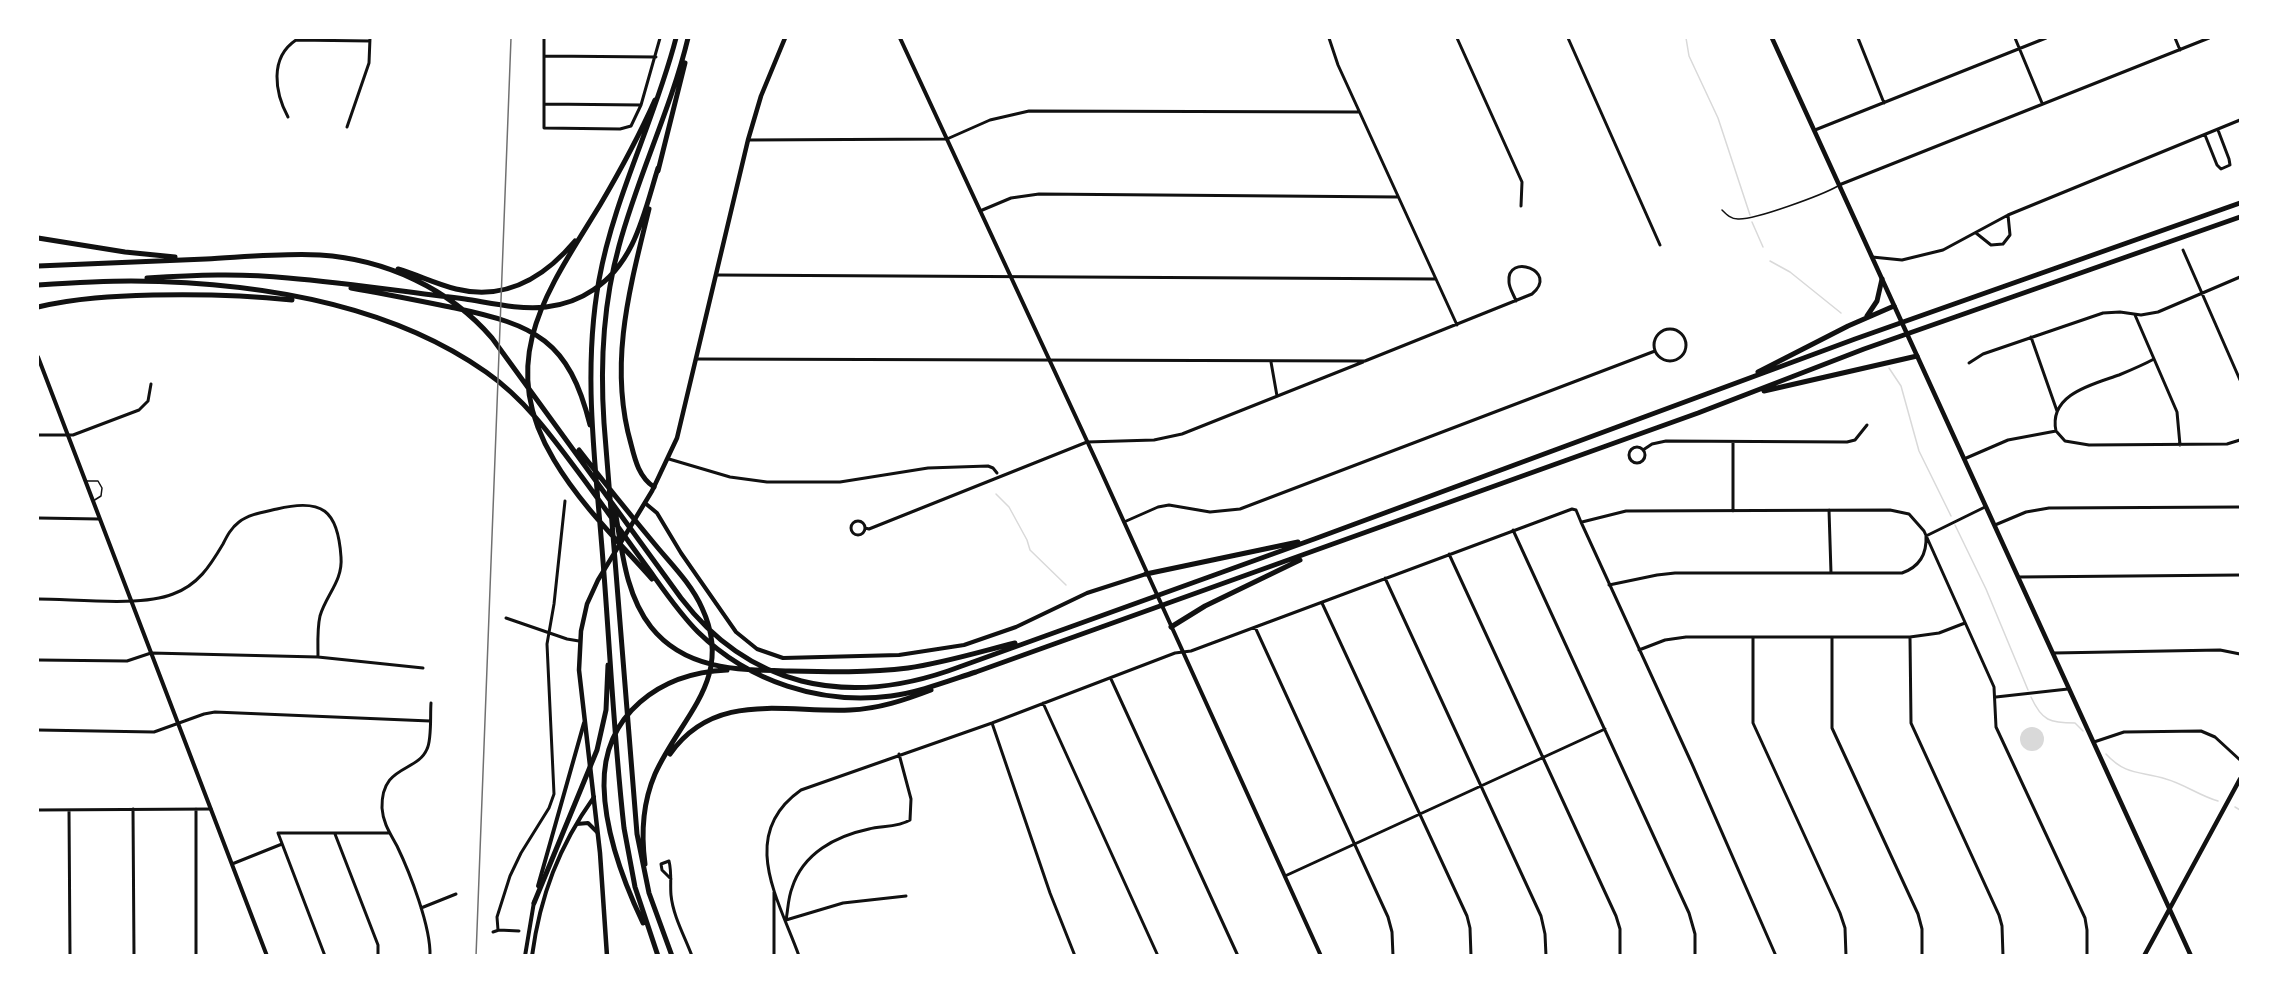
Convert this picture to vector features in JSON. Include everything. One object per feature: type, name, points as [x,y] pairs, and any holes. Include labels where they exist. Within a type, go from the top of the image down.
[{"type":"highway","points":[[657,954],[637,895],[626,845],[590,380],[591,347],[600,272],[613,222],[654,111],[676,38]]},
{"type":"highway","points":[[38,285],[216,275],[271,276],[517,306],[551,306],[573,301],[595,290],[612,275],[628,254],[638,231],[658,168],[678,95],[689,38]]},
{"type":"highway","points":[[672,956],[651,901],[642,868],[637,834],[616,577],[602,363],[611,279],[626,221],[670,102],[689,38]]},
{"type":"highway","points":[[672,55],[643,126],[543,301],[532,333],[528,357],[528,381],[531,404],[546,446],[582,500],[677,608],[706,638],[740,664],[770,680],[810,693],[844,698],[886,696],[919,690],[976,672]]},
{"type":"highway","points":[[654,487],[643,476],[630,440],[622,401],[620,361],[626,308],[658,168]]},
{"type":"highway","points":[[364,261],[388,268],[419,282],[469,314],[498,345],[686,604],[722,640],[743,655],[789,677],[839,688],[865,689],[898,685],[939,674],[1737,383],[2241,203]]},
{"type":"highway","points":[[658,769],[691,731],[708,720],[726,713],[759,708],[836,710],[872,708],[910,698],[976,672],[1745,396],[1864,350],[2241,217]]},
{"type":"highway","points":[[38,266],[305,254],[364,261],[397,268],[462,290],[481,292],[504,290],[528,282],[564,254],[590,221]]},
{"type":"highway","points":[[38,238],[135,254],[204,259]]},
{"type":"highway","points":[[1866,317],[1877,300],[1882,279]]},
{"type":"highway","points":[[100,282],[143,281],[227,287],[328,305],[369,316],[425,338],[463,357],[518,397],[541,422],[677,608]]},
{"type":"highway","points":[[314,281],[411,299],[508,321],[530,331],[549,345],[563,360],[577,384],[594,445]]},
{"type":"highway","points":[[38,307],[69,300],[100,297],[219,294],[251,295],[328,305]]},
{"type":"highway","points":[[1737,383],[1866,317],[1895,309]]},
{"type":"highway","points":[[1745,396],[1915,352]]},
{"type":"highway","points":[[543,406],[682,577],[701,605],[710,634],[710,668],[700,701],[658,769],[648,795],[643,824],[644,858],[651,901]]},
{"type":"highway","points":[[608,466],[627,576],[639,610],[654,631],[673,648],[699,661],[719,667],[746,670]]},
{"type":"highway","points":[[1146,574],[1317,538]]},
{"type":"highway","points":[[1171,627],[1205,606],[1322,549]]},
{"type":"highway","points":[[534,903],[600,741],[606,706],[609,633]]},
{"type":"highway","points":[[657,954],[634,904],[618,860],[608,820],[605,790],[606,766],[615,737],[628,715],[644,698],[666,684],[697,673],[746,670],[876,671],[930,664],[1051,633]]},
{"type":"main road","points":[[607,956],[598,833],[579,670],[582,621],[591,596],[615,551],[669,459],[682,422],[748,140],[761,96],[785,38]]},
{"type":"main road","points":[[1772,38],[2191,956]]},
{"type":"main road","points":[[2144,956],[2241,779]]},
{"type":"street","points":[[544,38],[544,128],[624,128],[631,126],[641,105],[660,38]]},
{"type":"street","points":[[900,38],[1124,522],[1321,956]]},
{"type":"street","points":[[1329,38],[1338,65],[1457,325]]},
{"type":"street","points":[[1457,38],[1522,182],[1521,206]]},
{"type":"street","points":[[1568,38],[1660,245]]},
{"type":"street","points":[[1858,38],[1884,103]]},
{"type":"street","points":[[2015,38],[2042,104]]},
{"type":"street","points":[[1815,130],[2046,38]]},
{"type":"street","points":[[2175,38],[2180,50]]},
{"type":"street","points":[[1839,185],[2209,38]]},
{"type":"street","points":[[288,117],[277,90],[277,71],[290,44],[296,40],[370,39],[369,63],[347,128]]},
{"type":"street","points":[[544,56],[656,57]]},
{"type":"street","points":[[544,104],[641,105]]},
{"type":"street","points":[[748,140],[946,139],[990,120],[1029,111],[1359,112]]},
{"type":"street","points":[[1872,257],[1902,260],[1942,250],[2008,215],[2241,120]]},
{"type":"street","points":[[2205,135],[2217,165],[2221,169],[2225,168],[2229,165],[2229,159],[2218,130]]},
{"type":"street","points":[[980,211],[1011,198],[1039,194],[1398,197]]},
{"type":"street","points":[[1976,233],[1991,245],[2003,244],[2010,235],[2008,215]]},
{"type":"street","points":[[2182,250],[2241,380]]},
{"type":"street","points":[[865,528],[869,529],[1087,442],[1143,441],[1171,437],[1277,396],[1457,325],[1516,301],[1532,294],[1539,286],[1537,273],[1532,268],[1517,267],[1510,273],[1509,281],[1516,301]]},
{"type":"street","points":[[717,275],[1436,279]]},
{"type":"street","points":[[1970,363],[1983,354],[2103,313],[2120,312],[2135,315],[2158,312],[2241,277]]},
{"type":"street","points":[[2135,315],[2177,412],[2180,445]]},
{"type":"street","points":[[1665,329],[1676,330],[1684,337],[1685,347],[1677,359],[1666,360],[1655,351],[1654,340],[1665,329]]},
{"type":"street","points":[[2031,337],[2057,412]]},
{"type":"street","points":[[1124,522],[1163,506],[1175,505],[1215,513],[1250,506],[1655,351]]},
{"type":"street","points":[[38,357],[267,956]]},
{"type":"street","points":[[697,359],[1365,361]]},
{"type":"street","points":[[2154,359],[2080,389],[2065,401],[2057,412],[2056,431],[2065,441],[2080,444],[2230,444],[2241,440]]},
{"type":"street","points":[[1271,361],[1277,396]]},
{"type":"street","points":[[38,435],[68,436],[139,410],[148,401],[151,384]]},
{"type":"street","points":[[1643,450],[1652,444],[1666,441],[1847,442],[1855,440],[1867,425]]},
{"type":"street","points":[[1964,459],[2008,440],[2056,431]]},
{"type":"street","points":[[1732,511],[1733,441]]},
{"type":"street","points":[[1639,447],[1643,450],[1645,454],[1642,461],[1636,463],[1631,460],[1630,452],[1634,448],[1639,447]]},
{"type":"street","points":[[669,459],[730,477],[767,482],[840,482],[948,467],[991,467],[997,473]]},
{"type":"street","points":[[498,930],[497,917],[510,876],[549,808],[554,794],[548,632],[554,604],[565,501]]},
{"type":"street","points":[[645,503],[657,513],[736,632],[757,649],[783,658],[899,655],[958,646],[1005,632],[1087,593],[1146,574]]},
{"type":"street","points":[[38,599],[160,598],[193,584],[208,568],[234,526],[243,519],[290,506],[312,505],[322,510],[333,522],[341,557],[338,579],[320,617],[318,657]]},
{"type":"street","points":[[1926,536],[1985,507]]},
{"type":"street","points":[[1994,526],[2026,512],[2049,508],[2241,507]]},
{"type":"street","points":[[799,956],[774,891],[766,863],[766,849],[771,825],[784,804],[792,796],[809,786],[992,723],[1182,652],[1191,651],[1574,509],[1702,785],[1776,956]]},
{"type":"street","points":[[1829,510],[1831,573]]},
{"type":"street","points":[[1581,522],[1626,511],[1900,511],[1916,519],[1926,536],[1993,683],[1996,697],[1996,727],[2085,918],[2087,956]]},
{"type":"street","points":[[38,518],[99,519]]},
{"type":"street","points":[[858,521],[864,524],[865,528],[864,532],[859,535],[855,534],[851,528],[854,522],[858,521]]},
{"type":"street","points":[[1514,530],[1689,912],[1695,934],[1695,956]]},
{"type":"street","points":[[1610,585],[1657,574],[1675,573],[1897,573],[1915,566],[1923,555],[1926,536]]},
{"type":"street","points":[[1449,554],[1616,916],[1620,928],[1620,956]]},
{"type":"street","points":[[2017,577],[2241,574]]},
{"type":"street","points":[[1385,578],[1541,916],[1545,927],[1546,956]]},
{"type":"street","points":[[1321,602],[1468,921],[1471,956]]},
{"type":"street","points":[[506,618],[579,641]]},
{"type":"street","points":[[1639,650],[1665,640],[1686,637],[1910,637],[1939,633],[1965,622]]},
{"type":"street","points":[[1255,627],[1388,917],[1392,932],[1392,956]]},
{"type":"street","points":[[1753,637],[1753,723],[1840,913],[1845,928],[1846,956]]},
{"type":"street","points":[[1910,637],[1911,723],[1999,915],[2002,927],[2003,956]]},
{"type":"street","points":[[1832,638],[1832,728],[1918,914],[1922,929],[1922,956]]},
{"type":"street","points":[[2052,654],[2060,652],[2220,650],[2241,654]]},
{"type":"street","points":[[38,660],[127,661],[152,653],[318,657],[423,668]]},
{"type":"street","points":[[1110,678],[1238,956]]},
{"type":"street","points":[[1996,697],[2068,689]]},
{"type":"street","points":[[430,956],[431,940],[421,908],[397,846],[389,833],[382,809],[386,789],[394,775],[421,757],[428,749],[431,703]]},
{"type":"street","points":[[1043,703],[1158,956]]},
{"type":"street","points":[[38,730],[154,732],[215,712],[430,721]]},
{"type":"street","points":[[525,956],[534,903],[582,737],[585,716]]},
{"type":"street","points":[[992,723],[1050,893],[1076,956]]},
{"type":"street","points":[[1285,876],[1605,729]]},
{"type":"street","points":[[2093,743],[2124,732],[2201,730],[2215,736],[2241,760]]},
{"type":"street","points":[[786,920],[791,891],[797,875],[807,860],[818,850],[859,831],[909,821],[912,813],[911,799],[899,754]]},
{"type":"street","points":[[532,956],[545,891],[557,859],[574,826],[594,797]]},
{"type":"street","points":[[133,809],[134,956]]},
{"type":"street","points":[[196,809],[196,956]]},
{"type":"street","points":[[38,810],[211,809]]},
{"type":"street","points":[[69,810],[70,956]]},
{"type":"street","points":[[574,826],[586,822],[598,833]]},
{"type":"street","points":[[325,956],[278,833],[389,833]]},
{"type":"street","points":[[335,834],[378,945],[378,956]]},
{"type":"street","points":[[232,864],[282,844]]},
{"type":"street","points":[[671,879],[662,870],[661,864],[664,861],[669,861],[671,879],[671,896],[674,912],[693,956]]},
{"type":"street","points":[[774,891],[774,956]]},
{"type":"street","points":[[421,908],[456,894]]},
{"type":"street","points":[[786,920],[843,903],[906,896]]},
{"type":"street","points":[[493,932],[498,930],[519,931]]},
{"type":"lane","points":[[1722,210],[1731,217],[1743,219],[1798,203],[1839,185]]},
{"type":"lane","points":[[85,481],[94,480],[101,484],[101,496],[92,501]]},
{"type":"shaded area","points":[[2032,727],[2040,731],[2044,739],[2040,747],[2032,751],[2024,747],[2020,739],[2024,731]]},
{"type":"waterway","points":[[1686,38],[1689,56],[1718,118],[1750,215]]},
{"type":"waterway","points":[[1752,222],[1763,247]]},
{"type":"waterway","points":[[1770,261],[1790,272],[1841,313]]},
{"type":"waterway","points":[[1889,368],[1901,386],[1919,451],[1951,516]]},
{"type":"waterway","points":[[996,494],[1009,507],[1030,550],[1066,585]]},
{"type":"waterway","points":[[1955,525],[1986,589],[2028,690]]},
{"type":"waterway","points":[[2031,697],[2043,716],[2053,721],[2075,723],[2083,731]]},
{"type":"waterway","points":[[2106,754],[2120,766],[2134,772],[2173,781],[2218,801]]},
{"type":"waterway","points":[[2235,807],[2240,810]]},
{"type":"railway","points":[[476,956],[511,38]]}]
